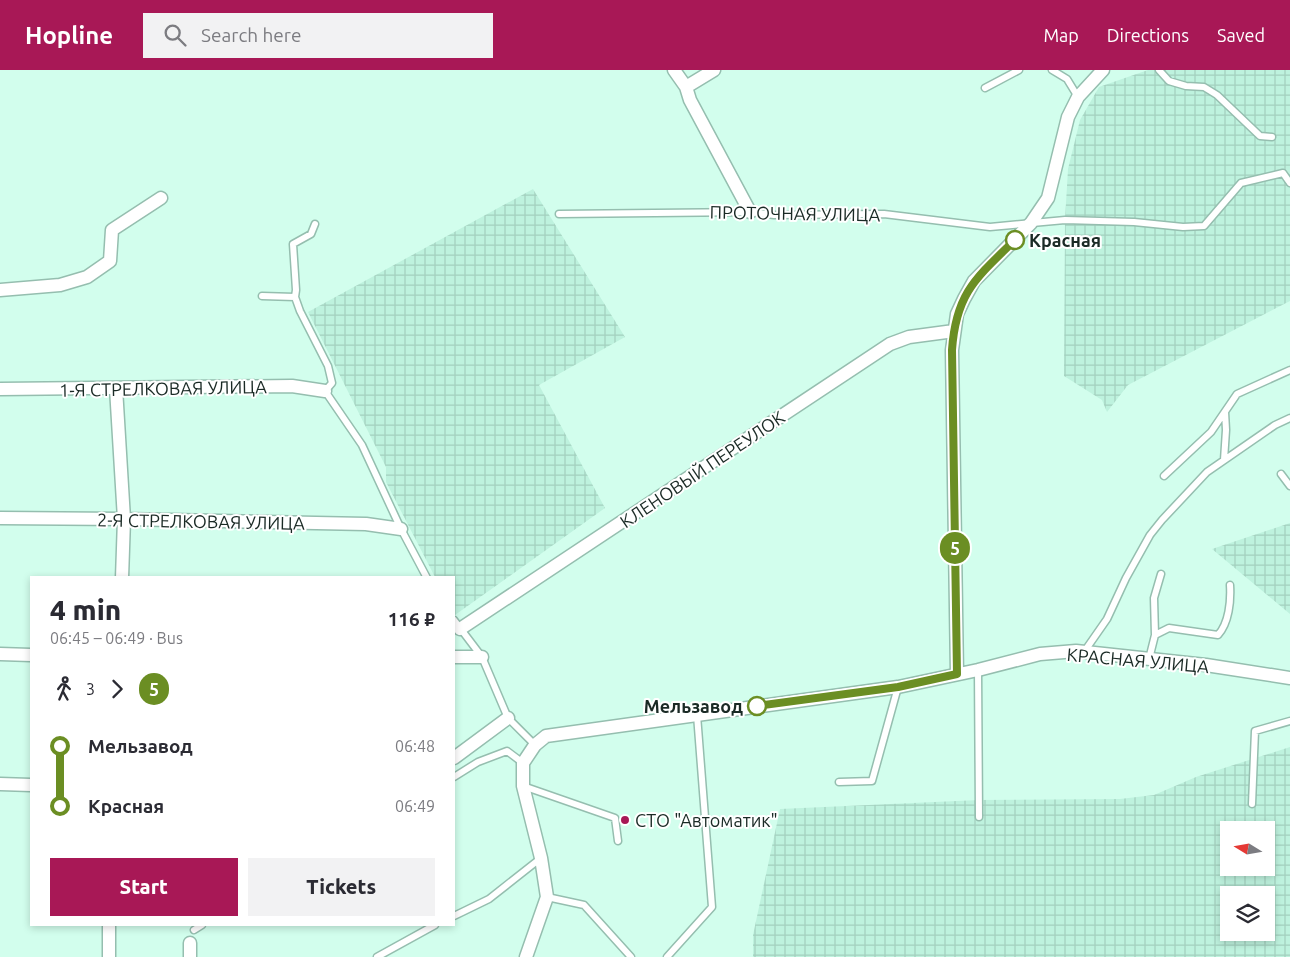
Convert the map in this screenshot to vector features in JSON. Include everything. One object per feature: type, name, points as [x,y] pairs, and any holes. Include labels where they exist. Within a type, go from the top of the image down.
[{"type":"street","points":[[674,70],[686,87],[690,100],[750,212]]},
{"type":"street","points":[[686,87],[714,70]]},
{"type":"street","points":[[957,674],[952,350],[957,314],[974,281],[1030,223],[1048,198],[1068,117],[1078,97],[1102,70]]},
{"type":"street","points":[[0,290],[60,285],[87,277],[110,261],[112,230],[161,198]]},
{"type":"street","name":"КЛЕНОВЫЙ ПЕРЕУЛОК","points":[[457,624],[890,344],[908,336],[954,331]]},
{"type":"street","name":"1-Я СТРЕЛКОВАЯ УЛИЦА","points":[[0,389],[292,386],[325,391]]},
{"type":"street","points":[[116,388],[124,519],[122,576]]},
{"type":"street","name":"2-Я СТРЕЛКОВАЯ УЛИЦА","points":[[0,518],[366,524],[402,529]]},
{"type":"street","name":"КРАСНАЯ УЛИЦА","points":[[535,746],[546,736],[898,687],[978,670],[1040,654],[1076,651],[1206,665],[1290,678]]},
{"type":"street","points":[[0,654],[30,655]]},
{"type":"street","points":[[455,657],[482,657]]},
{"type":"street","points":[[455,757],[508,718]]},
{"type":"street","points":[[526,957],[547,897],[541,858],[523,786],[523,763],[535,746]]},
{"type":"street","points":[[0,784],[30,785]]},
{"type":"street","points":[[108,957],[109,926]]},
{"type":"street","points":[[190,943],[190,957]]},
{"type":"lane","points":[[985,88],[1019,70]]},
{"type":"lane","points":[[1052,70],[1067,79],[1078,97]]},
{"type":"lane","points":[[1159,70],[1169,81],[1186,86],[1204,87],[1217,95],[1260,136],[1272,136]]},
{"type":"lane","name":"ПРОТОЧНАЯ УЛИЦА","points":[[559,214],[750,212],[774,215],[884,214],[990,226],[1065,220],[1134,222],[1183,227],[1204,226],[1240,183],[1283,173],[1290,183]]},
{"type":"lane","points":[[315,224],[311,234],[293,244],[295,297],[300,311],[328,366],[332,383],[325,391],[362,445],[426,576]]},
{"type":"lane","points":[[262,296],[295,297]]},
{"type":"lane","points":[[1164,476],[1211,432],[1237,394],[1290,370]]},
{"type":"lane","points":[[1224,412],[1226,430],[1224,460]]},
{"type":"lane","points":[[1084,652],[1107,619],[1126,578],[1150,535],[1162,520],[1207,472],[1275,425],[1290,418]]},
{"type":"lane","points":[[1281,474],[1290,486]]},
{"type":"lane","points":[[1149,659],[1155,635],[1154,598],[1161,574]]},
{"type":"lane","points":[[1155,635],[1169,628],[1218,634],[1222,630],[1226,619],[1230,585]]},
{"type":"lane","points":[[457,624],[482,657],[508,718],[535,746]]},
{"type":"lane","points":[[978,670],[979,817]]},
{"type":"lane","points":[[839,782],[872,781],[898,687]]},
{"type":"lane","points":[[667,957],[712,907],[697,715]]},
{"type":"lane","points":[[1252,804],[1256,731],[1290,721]]},
{"type":"lane","points":[[455,777],[478,762],[507,751],[523,763]]},
{"type":"lane","points":[[523,786],[615,818],[618,841]]},
{"type":"lane","points":[[455,916],[489,899],[541,858]]},
{"type":"lane","points":[[547,897],[584,905],[631,957]]},
{"type":"lane","points":[[194,930],[200,926]]},
{"type":"lane","points":[[377,957],[434,926]]},
{"type":"shaded area","points":[[1148,70],[1290,70],[1290,301],[1128,385],[1107,412],[1102,400],[1064,376],[1065,220],[1068,169],[1080,120],[1099,87]]},
{"type":"shaded area","points":[[533,189],[625,337],[539,385],[605,508],[455,615],[455,576],[434,576],[386,482],[386,467],[308,312]]},
{"type":"shaded area","points":[[1290,523],[1290,614],[1212,549]]},
{"type":"shaded area","points":[[1290,747],[1290,957],[753,957],[753,935],[780,809],[979,800],[1120,799],[1154,795],[1196,777]]},
{"type":"bus line","name":"5","points":[[757,706],[898,687],[957,674],[952,350],[954,331],[957,314],[974,281],[1015,240]]},
{"type":"place","name":"Красная","points":[[1015,240]]},
{"type":"place","name":"Мельзавод","points":[[757,706]]},
{"type":"place","name":"СТО \"Автоматик\"","points":[[625,820]]}]
